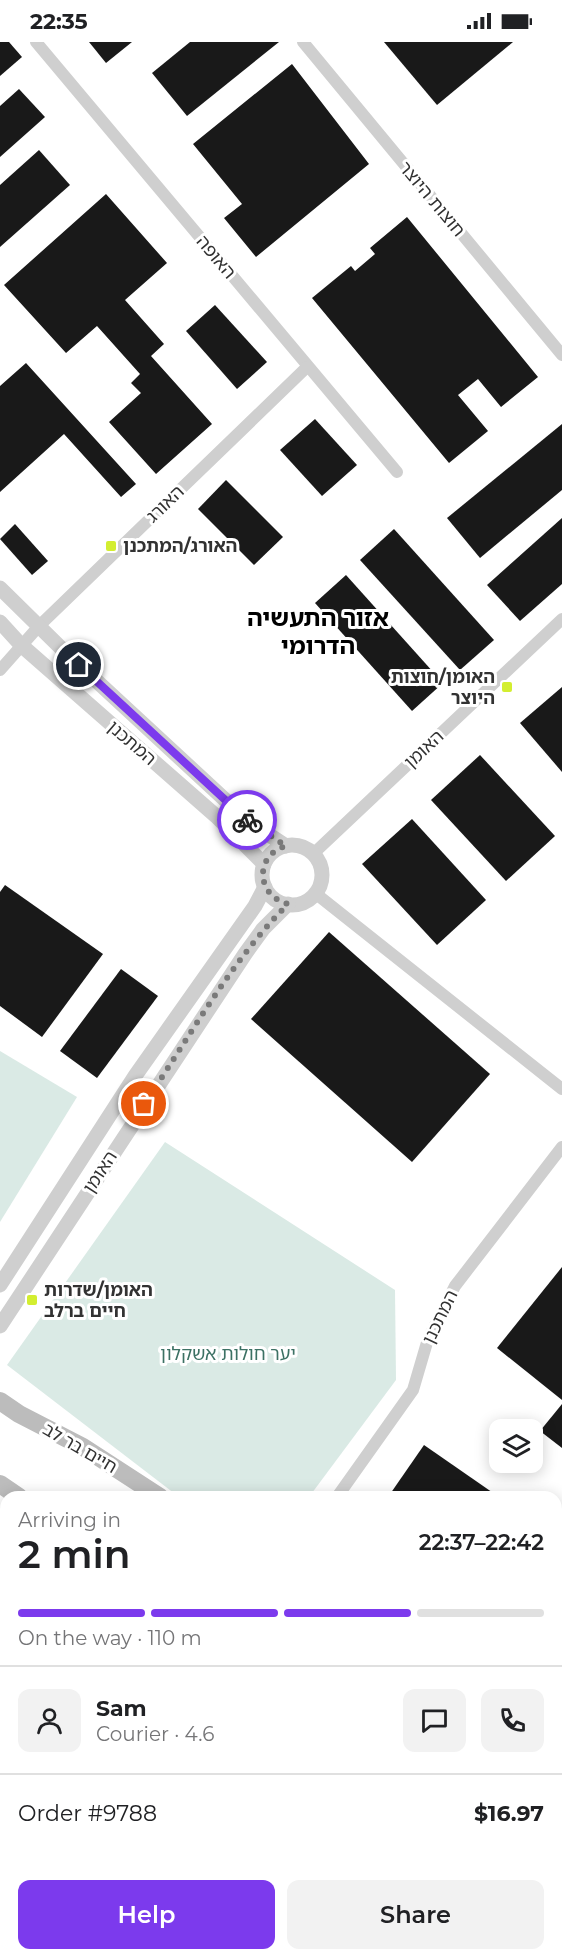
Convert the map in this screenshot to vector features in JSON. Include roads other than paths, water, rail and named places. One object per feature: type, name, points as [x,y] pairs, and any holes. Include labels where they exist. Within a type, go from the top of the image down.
[{"type":"main road","name":"חיים בר לב","points":[[0,1401],[19,1414],[83,1447],[151,1491]]},
{"type":"street","name":"האופה","points":[[36,42],[397,472]]},
{"type":"street","name":"חוצות היוצר","points":[[303,42],[562,356]]},
{"type":"street","name":"האורג","points":[[0,670],[39,626],[307,367]]},
{"type":"street","name":"המתכנן","points":[[0,588],[242,816],[286,846]]},
{"type":"street","name":"האומן","points":[[313,854],[562,619]]},
{"type":"street","name":"המתכנן","points":[[0,622],[21,645],[216,816],[264,864]]},
{"type":"street","points":[[286,846],[305,848],[313,854],[321,869],[321,878],[315,893],[308,900],[288,904],[274,899],[265,887],[264,864],[273,852],[286,846]]},
{"type":"street","name":"האומן","points":[[0,1285],[135,1076],[255,906],[265,887]]},
{"type":"street","points":[[315,893],[562,1089]]},
{"type":"street","name":"האומן","points":[[0,1326],[245,954],[263,929],[288,904]]},
{"type":"street","name":"המתכנן","points":[[341,1491],[413,1390],[428,1338],[455,1286],[562,1147]]},
{"type":"place","name":"האורג/המתכנן","points":[[111,546]]},
{"type":"place","name":"האומן/חוצות היוצר","points":[[507,687]]},
{"type":"place","name":"האומן/שדרות חיים ברלב","points":[[32,1300]]},
{"type":"district","name":"אזור התעשיה הדרומי","points":[[318,631]]},
{"type":"park label","name":"יער חולות אשקלון","points":[[228,1354]]}]
